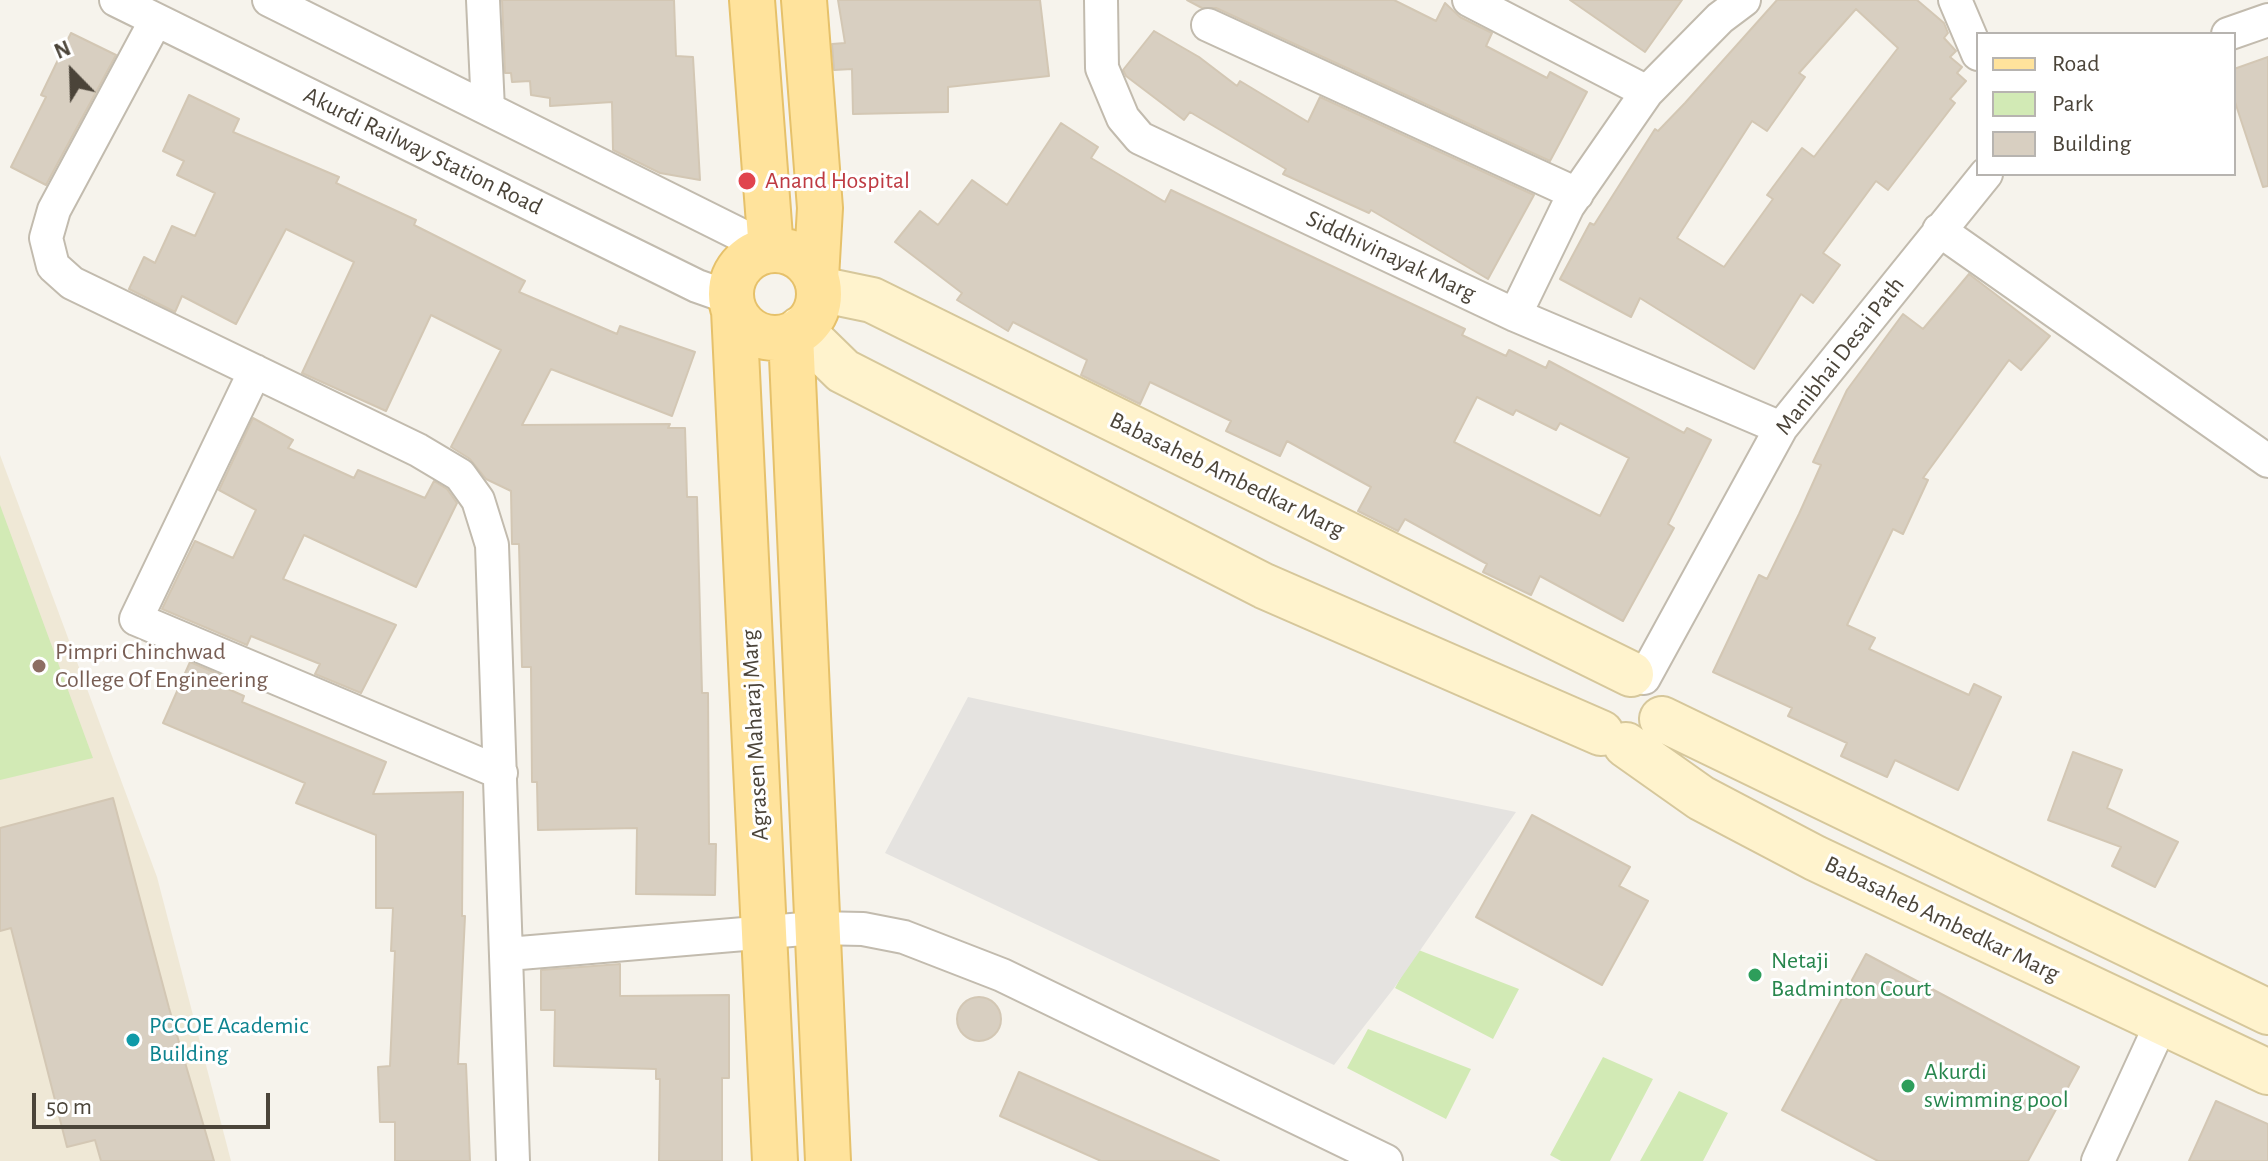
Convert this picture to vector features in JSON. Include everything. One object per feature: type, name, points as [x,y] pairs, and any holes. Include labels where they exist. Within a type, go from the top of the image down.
[{"type":"main road","points":[[752,0],[771,250]]},
{"type":"main road","points":[[804,0],[820,208],[818,284],[815,312],[796,332],[768,337],[747,328],[732,304],[735,276],[741,266],[771,250],[793,254],[818,284]]},
{"type":"main road","name":"Babasaheb Ambedkar Marg","points":[[818,284],[872,300],[1638,676]]},
{"type":"main road","name":"Agrasen Maharaj Marg","points":[[732,304],[775,1161]]},
{"type":"main road","points":[[796,332],[815,928],[828,1161]]},
{"type":"main road","name":"Babasaheb Ambedkar Marg","points":[[796,332],[843,371],[1264,586],[1614,739],[1701,798],[1815,858],[2268,1072]]},
{"type":"main road","points":[[1638,676],[1659,692],[1664,705],[1662,719],[1652,736],[1614,739],[1593,714],[1597,694],[1611,679],[1638,676]]},
{"type":"main road","points":[[1662,719],[1887,824],[2268,1012]]},
{"type":"street","name":"Akurdi Railway Station Road","points":[[116,0],[732,304]]},
{"type":"street","points":[[269,0],[300,8],[488,109],[771,250]]},
{"type":"street","points":[[483,0],[488,109]]},
{"type":"street","name":"Siddhivinayak Marg","points":[[1101,0],[1102,68],[1123,118],[1140,138],[1515,315],[1781,428]]},
{"type":"street","points":[[1469,0],[1647,92]]},
{"type":"street","points":[[1515,315],[1539,262],[1577,194],[1647,92],[1720,18],[1744,0]]},
{"type":"street","points":[[1955,0],[1976,49]]},
{"type":"street","points":[[156,20],[54,210],[46,238],[53,266],[72,283],[418,450],[460,475],[478,500],[492,545],[513,1161]]},
{"type":"street","points":[[1208,25],[1577,194]]},
{"type":"street","name":"Manibhai Desai Path","points":[[1638,676],[1781,428],[1984,176]]},
{"type":"street","points":[[1939,230],[2268,461]]},
{"type":"street","points":[[255,371],[136,619],[501,773]]},
{"type":"street","points":[[508,954],[815,928],[863,929],[904,937],[1002,975],[1386,1161]]},
{"type":"street","points":[[2098,1161],[2161,1024]]},
{"type":"shaded area","name":"Pimpri Chinchwad College Of Engineering","points":[[0,455],[157,877],[231,1161],[0,1161]]},
{"type":"shaded area","points":[[968,697],[1516,812],[1394,988],[1334,1065],[885,853]]},
{"type":"green space","points":[[0,505],[93,758],[0,780]]},
{"type":"green space","points":[[1416,949],[1519,989],[1493,1039],[1395,988]]},
{"type":"green space","points":[[1368,1029],[1471,1069],[1446,1119],[1347,1068]]},
{"type":"green space","points":[[1603,1057],[1653,1079],[1610,1161],[1561,1161],[1550,1155]]},
{"type":"green space","points":[[1679,1091],[1728,1113],[1703,1161],[1640,1161]]},
{"type":"building","points":[[502,0],[674,0],[676,56],[693,57],[700,180],[660,173],[613,150],[612,102],[550,106],[550,98],[531,95],[530,81],[512,82],[511,73],[505,73]]},
{"type":"building","points":[[838,0],[1040,0],[1049,76],[948,87],[948,112],[853,114],[852,69],[834,70],[832,44],[845,43]]},
{"type":"building","points":[[1187,0],[1394,0],[1436,21],[1445,3],[1460,17],[1492,33],[1486,46],[1547,78],[1550,72],[1587,92],[1550,161],[1216,8],[1202,8]]},
{"type":"building","points":[[1570,0],[1682,0],[1645,52]]},
{"type":"building","points":[[1777,0],[1917,0],[1944,23],[1948,33],[1944,38],[1956,51],[1950,57],[1962,67],[1957,73],[1966,81],[1950,99],[1955,103],[1888,190],[1876,181],[1823,253],[1840,265],[1813,303],[1801,294],[1754,369],[1640,298],[1631,317],[1560,279],[1590,223],[1594,225],[1655,129],[1658,131]],"holes":[[[1856,9],[1898,48],[1814,157],[1802,148],[1767,195],[1773,199],[1724,267],[1677,238],[1752,121],[1767,131],[1805,77],[1799,73]]]},
{"type":"building","points":[[1154,31],[1199,57],[1237,86],[1240,81],[1308,122],[1320,97],[1534,195],[1488,279],[1371,210],[1369,213],[1283,174],[1286,169],[1190,112],[1184,120],[1126,76],[1123,70]]},
{"type":"building","points":[[71,33],[116,55],[46,185],[11,167],[46,97],[41,95]]},
{"type":"building","points":[[2268,57],[2268,186],[2263,187],[2236,105],[2236,68]]},
{"type":"building","points":[[189,95],[239,119],[233,132],[339,177],[336,183],[416,220],[414,225],[525,281],[519,292],[617,334],[620,326],[695,352],[672,416],[551,369],[522,425],[670,424],[668,428],[685,428],[687,497],[697,497],[702,693],[708,693],[709,844],[716,844],[715,895],[636,894],[637,828],[538,830],[537,782],[532,782],[531,667],[522,667],[519,544],[512,544],[511,491],[486,479],[470,459],[451,447],[501,350],[431,315],[386,411],[302,373],[354,262],[286,229],[236,324],[182,296],[175,312],[129,289],[144,257],[155,263],[172,226],[195,236],[215,193],[177,175],[184,161],[163,151]]},
{"type":"building","points":[[1061,123],[1098,147],[1091,158],[1165,202],[1171,190],[1465,329],[1462,335],[1506,356],[1509,350],[1546,368],[1549,361],[1684,433],[1687,428],[1711,440],[1668,524],[1674,528],[1623,621],[1540,576],[1531,595],[1483,572],[1487,564],[1405,519],[1398,531],[1358,511],[1371,487],[1287,441],[1280,456],[1226,431],[1231,421],[1150,382],[1140,404],[1081,375],[1087,360],[1013,322],[1008,331],[957,300],[962,293],[895,242],[920,211],[938,225],[972,180],[1007,205]],"holes":[[[1477,397],[1513,415],[1516,410],[1556,430],[1560,423],[1629,458],[1600,516],[1454,442]]]},
{"type":"building","points":[[1969,274],[2050,336],[2021,370],[2009,360],[1923,478],[1928,480],[1903,534],[1893,529],[1847,625],[1875,638],[1869,649],[1969,695],[1974,684],[2001,697],[1958,790],[1895,760],[1887,777],[1841,756],[1847,743],[1788,716],[1792,708],[1713,672],[1759,575],[1767,579],[1799,514],[1821,465],[1813,462],[1847,390],[1903,314],[1923,329]]},
{"type":"building","points":[[253,418],[293,440],[288,448],[354,478],[358,470],[425,498],[434,481],[447,489],[457,503],[416,587],[304,535],[283,579],[396,625],[361,693],[315,674],[320,664],[251,636],[247,645],[162,609],[195,541],[233,558],[256,510],[219,490]]},
{"type":"building","points":[[190,662],[230,679],[226,688],[244,696],[242,702],[386,762],[373,794],[463,792],[462,916],[465,916],[458,1064],[466,1064],[470,1161],[395,1161],[395,1122],[380,1122],[378,1067],[390,1066],[395,951],[391,951],[393,908],[376,908],[376,835],[296,803],[305,783],[163,723]]},
{"type":"building","points":[[2073,752],[2122,770],[2107,808],[2178,842],[2155,887],[2112,866],[2121,847],[2048,820]]},
{"type":"building","points":[[113,798],[214,1161],[101,1161],[95,1140],[67,1147],[11,928],[0,931],[0,828]]},
{"type":"building","points":[[1532,815],[1630,867],[1619,886],[1648,901],[1602,985],[1476,917]]},
{"type":"building","points":[[1866,954],[2079,1067],[2028,1161],[1878,1161],[1782,1110]]},
{"type":"building","points":[[620,964],[620,996],[729,995],[729,1078],[722,1078],[722,1161],[659,1161],[660,1079],[656,1079],[656,1069],[554,1066],[555,1010],[541,1010],[541,970]]},
{"type":"building","points":[[979,997],[994,1004],[1001,1019],[994,1034],[979,1041],[964,1034],[957,1019],[964,1004]]},
{"type":"building","points":[[1019,1072],[1219,1161],[1101,1161],[1000,1116]]},
{"type":"building","points":[[2216,1101],[2268,1124],[2268,1161],[2189,1161]]},
{"type":"place","name":"Anand Hospital","points":[[747,181]]},
{"type":"place","name":"Pimpri Chinchwad College Of Engineering","points":[[39,666]]},
{"type":"place","name":"Netaji Badminton Court","points":[[1755,975]]},
{"type":"place","name":"PCCOE Academic Building","points":[[133,1040]]},
{"type":"place","name":"Akurdi swimming pool","points":[[1908,1086]]}]
